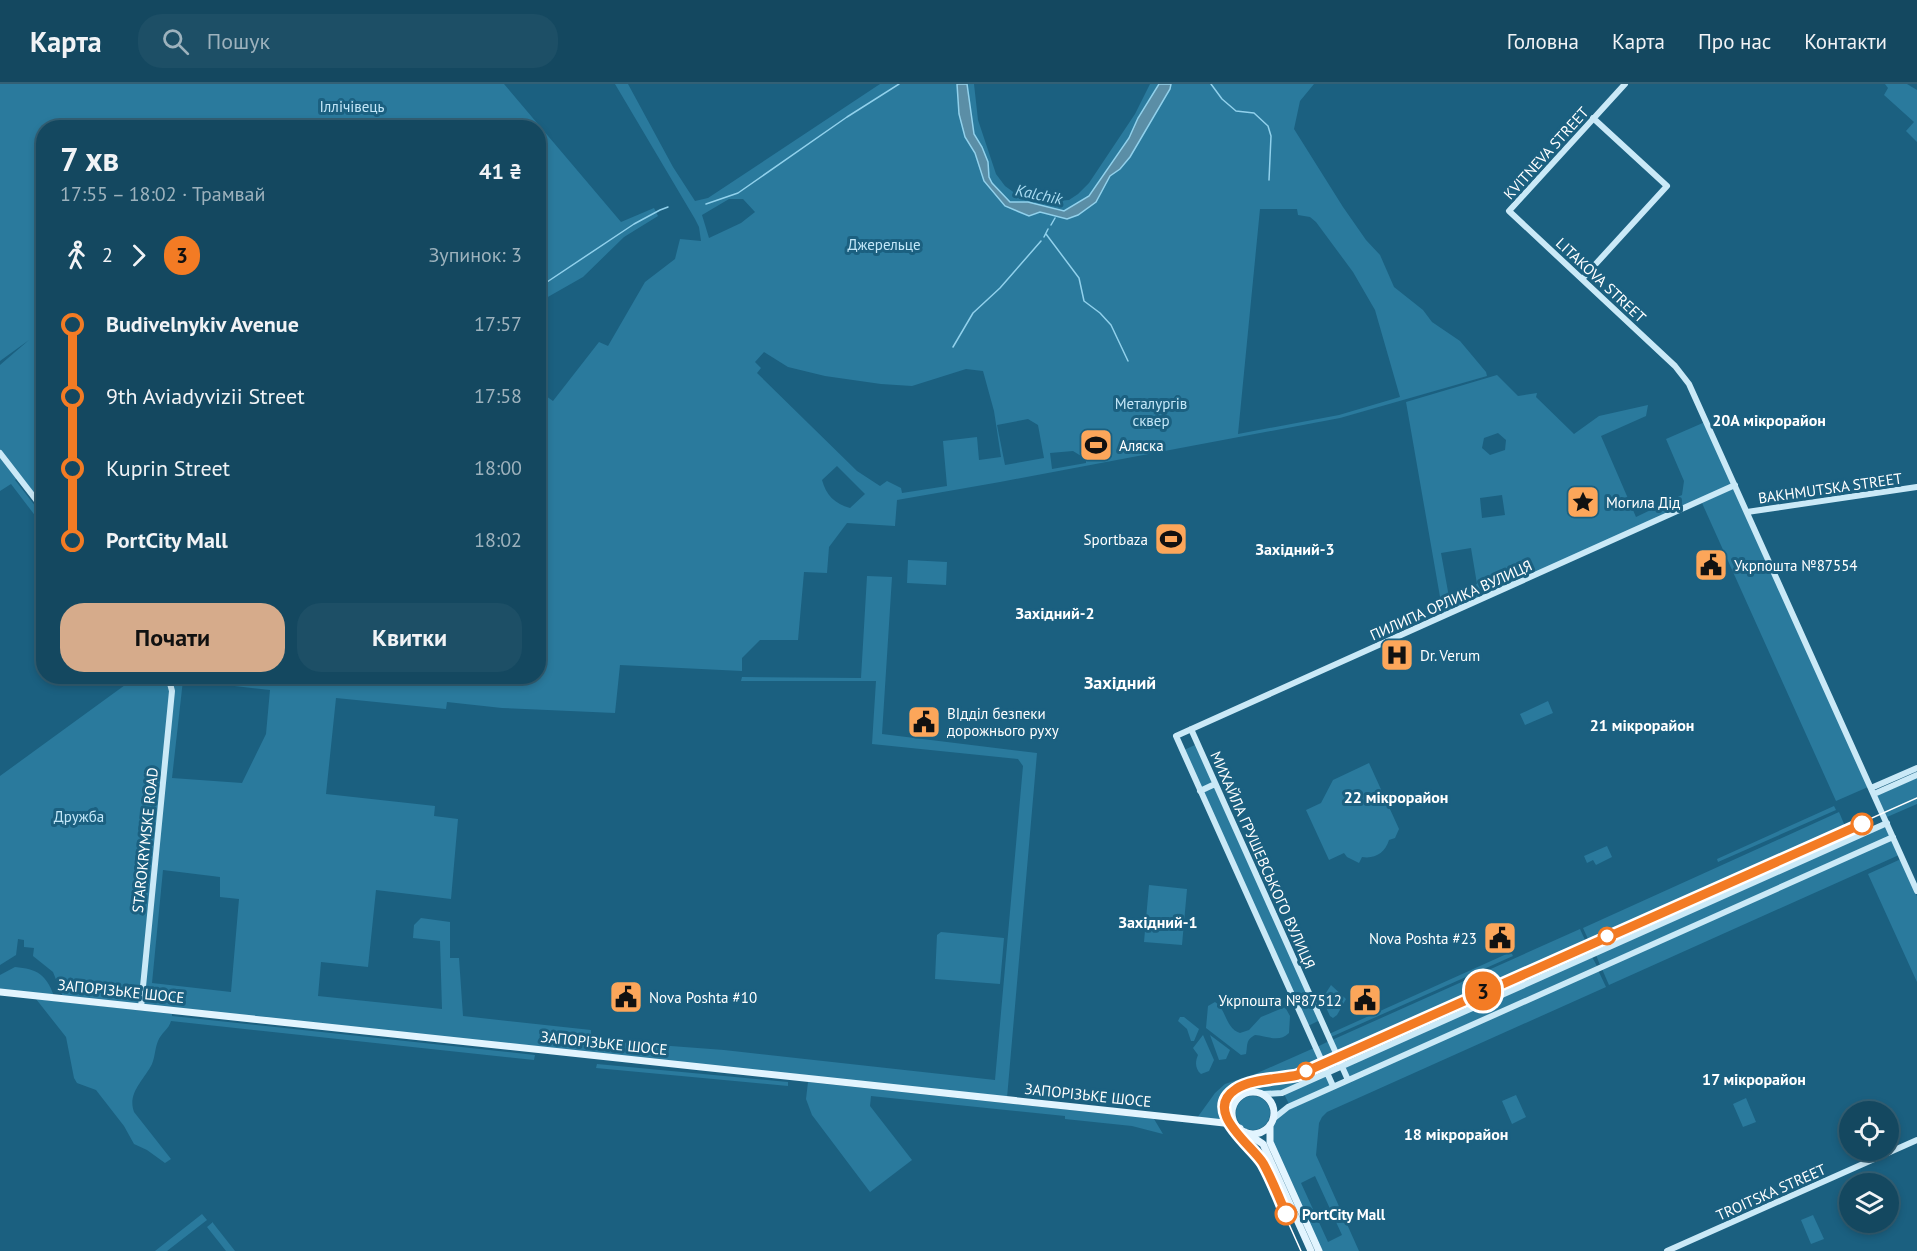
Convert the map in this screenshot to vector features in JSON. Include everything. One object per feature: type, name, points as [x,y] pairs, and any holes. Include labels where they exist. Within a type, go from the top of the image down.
[{"type":"main road","name":"KVITNEVA STREET","points":[[1509,211],[1625,84]]},
{"type":"main road","points":[[1582,279],[1667,186],[1593,118]]},
{"type":"main road","name":"LITAKOVA STREET","points":[[1509,211],[1675,366],[1693,390],[1917,891]]},
{"type":"main road","points":[[0,453],[36,500]]},
{"type":"main road","name":"ПИЛИПА ОРЛИКА ВУЛИЦЯ","points":[[1176,736],[1735,485]]},
{"type":"main road","name":"BAKHMUTSKA STREET","points":[[1747,512],[1917,487]]},
{"type":"main road","name":"STAROKRYMSKE ROAD","points":[[141,1007],[172,691],[170,684]]},
{"type":"main road","name":"МИХАЙЛА ГРУШЕВСЬКОГО ВУЛИЦЯ","points":[[1191,729],[1348,1080]]},
{"type":"main road","name":"МИХАЙЛА ГРУШЕВСЬКОГО ВУЛИЦЯ","points":[[1176,736],[1333,1086]]},
{"type":"main road","points":[[1872,791],[1917,768]]},
{"type":"main road","points":[[1872,791],[1917,775]]},
{"type":"main road","points":[[1200,791],[1215,784]]},
{"type":"main road","points":[[1224,1123],[1230,1120],[1235,1103],[1243,1095],[1253,1092],[1263,1095],[1282,1093],[1887,823]]},
{"type":"main road","points":[[1242,1130],[1259,1133],[1288,1107],[1893,837]]},
{"type":"main road","points":[[1593,954],[1599,968]]},
{"type":"main road","name":"ЗАПОРІЗЬКЕ ШОСЕ","points":[[0,992],[1224,1123],[1242,1130]]},
{"type":"main road","points":[[1263,1095],[1272,1104],[1269,1142],[1319,1251]]},
{"type":"main road","points":[[1233,1112],[1234,1121],[1242,1130],[1262,1143],[1311,1251]]},
{"type":"main road","name":"TROITSKA STREET","points":[[1667,1251],[1917,1140]]},
{"type":"green space","name":"Іллічівець","points":[[0,84],[504,84],[535,120],[36,120],[36,501],[18,478],[15,480],[36,507],[36,517],[11,484],[0,491],[0,365],[29,340],[0,361]]},
{"type":"green space","points":[[615,84],[628,84],[673,167],[695,201],[708,198],[880,84],[974,84],[978,120],[996,174],[1005,186],[1016,194],[1057,201],[1069,200],[1089,183],[1135,114],[1150,84],[1314,84],[1300,101],[1294,129],[1343,207],[1366,240],[1380,255],[1394,287],[1423,310],[1432,322],[1460,341],[1486,372],[1487,376],[1340,418],[897,500],[895,526],[847,523],[829,547],[827,573],[804,572],[798,640],[760,640],[742,658],[742,671],[620,665],[615,713],[502,708],[447,702],[446,709],[336,698],[326,794],[435,806],[434,816],[458,819],[451,899],[376,890],[368,967],[321,962],[318,996],[442,1009],[440,941],[413,938],[414,925],[421,918],[450,922],[450,958],[459,958],[463,1016],[591,1030],[591,1040],[724,1050],[995,1080],[1023,766],[1018,759],[872,744],[876,681],[741,681],[742,677],[861,678],[867,576],[892,577],[882,734],[1037,753],[1007,1098],[63,997],[53,972],[33,956],[34,948],[24,947],[24,940],[18,939],[16,955],[0,965],[0,776],[126,684],[183,684],[172,778],[242,783],[266,734],[270,690],[218,684],[546,684],[546,396],[553,401],[599,342],[608,346],[645,282],[675,259],[680,239],[701,241],[699,227]],"holes":[[[729,199],[743,199],[755,212],[741,223],[709,238],[702,215]],[[1260,209],[1297,209],[1298,215],[1310,217],[1316,222],[1353,272],[1375,310],[1400,397],[1339,415],[1238,434]],[[764,352],[788,367],[825,376],[912,386],[966,369],[983,371],[994,411],[1001,457],[979,460],[977,437],[943,441],[947,486],[902,493],[901,488],[887,481],[880,486],[857,471],[757,373],[761,368],[755,362]],[[1028,419],[1038,425],[1044,458],[1005,465],[997,425]],[[1073,451],[1086,459],[1086,463],[1052,469],[1050,453]],[[837,466],[865,494],[850,508],[832,498],[822,480]],[[163,870],[220,877],[220,897],[239,899],[231,992],[152,983]]]},
{"type":"green space","points":[[1885,84],[1907,84],[1917,90],[1917,142],[1906,131],[1914,122],[1884,95],[1888,88]]},
{"type":"green space","points":[[546,134],[621,222],[654,208],[658,216],[624,237],[583,277],[546,298]]},
{"type":"green space","points":[[1497,375],[1518,396],[1537,393],[1536,397],[1574,434],[1599,416],[1648,405],[1646,416],[1601,436],[1636,517],[1682,495],[1684,481],[1666,439],[1705,422],[1733,484],[1443,614],[1406,402]],"holes":[[[1498,433],[1506,440],[1505,450],[1490,455],[1482,448],[1484,438]],[[1502,495],[1505,515],[1482,518],[1480,498]],[[1471,548],[1477,584],[1449,597],[1441,553]]]},
{"type":"green space","points":[[1734,488],[1868,787],[1836,801],[1702,503]]},
{"type":"green space","points":[[908,560],[947,562],[946,585],[907,583]]},
{"type":"green space","points":[[1548,701],[1553,713],[1525,725],[1520,714]]},
{"type":"green space","points":[[1195,745],[1213,783],[1201,788],[1184,750]]},
{"type":"green space","points":[[1369,763],[1399,829],[1395,838],[1389,840],[1382,852],[1375,856],[1362,857],[1359,863],[1344,853],[1329,860],[1306,810],[1321,803],[1333,780]]},
{"type":"green space","points":[[1917,778],[1917,804],[1887,817],[1877,795]]},
{"type":"green space","points":[[1214,787],[1320,1020],[1308,1026],[1203,792]]},
{"type":"green space","points":[[1834,806],[1836,810],[1718,862],[1717,859]]},
{"type":"green space","points":[[1839,812],[1850,838],[1594,952],[1583,928]]},
{"type":"green space","points":[[1886,826],[1890,836],[1600,965],[1596,955]]},
{"type":"green space","points":[[1892,839],[1899,855],[1609,985],[1602,969]]},
{"type":"green space","points":[[1607,846],[1612,857],[1596,865],[1593,860],[1587,863],[1584,856]]},
{"type":"green space","points":[[1901,859],[1917,896],[1917,982],[1868,874]]},
{"type":"green space","points":[[1149,885],[1187,889],[1182,945],[1144,942]]},
{"type":"green space","points":[[1580,929],[1591,953],[1343,1064],[1332,1040]]},
{"type":"green space","points":[[941,932],[1004,938],[1000,984],[935,979],[937,935]]},
{"type":"green space","points":[[1511,952],[1513,956],[1331,1037],[1329,1034]]},
{"type":"green space","points":[[1592,957],[1597,966],[1349,1077],[1344,1067]]},
{"type":"green space","points":[[15,967],[29,969],[40,974],[48,982],[54,996],[0,990],[0,975]]},
{"type":"green space","points":[[1598,970],[1606,987],[1327,1112],[1322,1117],[1319,1123],[1316,1155],[1359,1251],[1322,1251],[1272,1141],[1272,1126],[1281,1113]],"holes":[[[1315,1176],[1342,1235],[1328,1242],[1301,1183]]]},
{"type":"green space","points":[[1331,985],[1346,999],[1333,1018],[1322,999]]},
{"type":"green space","points":[[36,999],[535,1055],[534,1060],[171,1021],[158,1041],[152,1064],[137,1087],[132,1105],[134,1112],[171,1159],[165,1163],[134,1144],[124,1126],[96,1090],[77,1083],[66,1037]]},
{"type":"green space","points":[[1215,1002],[1231,1027],[1240,1033],[1249,1030],[1261,1017],[1285,1007],[1290,1016],[1289,1033],[1281,1038],[1255,1035],[1248,1041],[1246,1054],[1241,1055],[1206,1028],[1208,1006]]},
{"type":"green space","points":[[1180,1017],[1184,1017],[1199,1029],[1194,1041],[1191,1041],[1187,1029],[1178,1021]]},
{"type":"green space","points":[[1203,1035],[1214,1060],[1209,1071],[1201,1074],[1196,1065],[1198,1055],[1193,1048]]},
{"type":"green space","points":[[1210,1035],[1230,1050],[1226,1059],[1219,1060]]},
{"type":"green space","points":[[1329,1041],[1340,1065],[1328,1070],[1317,1047]]},
{"type":"green space","points":[[1314,1048],[1325,1072],[1282,1091],[1242,1093],[1236,1096],[1228,1117],[1222,1120],[1197,1118],[1215,1093],[1225,1084],[1255,1074]]},
{"type":"green space","points":[[597,1064],[788,1082],[788,1086],[596,1068]]},
{"type":"green space","points":[[1327,1075],[1331,1085],[1289,1104],[1284,1094]]},
{"type":"green space","points":[[808,1082],[1154,1119],[1163,1134],[1132,1126],[1065,1119],[1065,1116],[871,1096],[870,1106],[912,1160],[870,1192],[812,1115],[806,1099]]},
{"type":"green space","points":[[1516,1095],[1526,1117],[1512,1124],[1502,1101]]},
{"type":"green space","points":[[1253,1096],[1265,1101],[1270,1113],[1265,1125],[1253,1130],[1241,1125],[1236,1113],[1241,1101]]},
{"type":"green space","points":[[1746,1098],[1756,1122],[1743,1127],[1733,1104]]},
{"type":"green space","points":[[202,1214],[207,1220],[167,1251],[155,1251]]},
{"type":"green space","points":[[1813,1215],[1824,1239],[1811,1244],[1801,1220]]},
{"type":"green space","points":[[213,1222],[235,1251],[226,1251],[207,1227]]},
{"type":"shaded area","points":[[957,84],[967,84],[974,134],[988,162],[989,177],[992,183],[1010,202],[1028,202],[1064,211],[1089,196],[1129,138],[1138,118],[1159,84],[1171,84],[1130,157],[1120,169],[1110,176],[1096,202],[1078,215],[1067,219],[1040,212],[1029,216],[1005,206],[984,181],[975,153],[965,137],[959,114]]},
{"type":"waterway","points":[[706,204],[738,193],[847,117],[899,84]]},
{"type":"waterway","points":[[1211,84],[1222,99],[1236,111],[1254,113],[1268,126],[1271,136],[1269,180]]},
{"type":"waterway","points":[[546,283],[634,224],[668,207]]},
{"type":"waterway","points":[[1051,225],[1055,218]]},
{"type":"waterway","points":[[1044,237],[1048,229]]},
{"type":"waterway","points":[[1046,234],[1079,278],[1084,301],[1111,325],[1128,361]]},
{"type":"waterway","points":[[953,347],[973,313],[1000,288],[1041,241]]},
{"type":"tram line","points":[[1301,1251],[1263,1166],[1230,1129],[1223,1113],[1227,1095],[1236,1086],[1298,1073],[1917,798]]},
{"type":"tram line","name":"3","points":[[1286,1214],[1264,1165],[1228,1121],[1226,1101],[1237,1088],[1298,1075],[1862,824]]},
{"type":"place","name":"Аляска","points":[[1096,445]]},
{"type":"place","name":"Могила Дiд","points":[[1583,502]]},
{"type":"place","name":"Sportbaza","points":[[1171,539]]},
{"type":"place","name":"Укрпошта №87554","points":[[1711,565]]},
{"type":"place","name":"Dr. Verum","points":[[1397,655]]},
{"type":"place","name":"ВІдділ безпеки дорожнього руху","points":[[924,722]]},
{"type":"place","name":"Nova Poshta #23","points":[[1500,938]]},
{"type":"place","name":"Nova Poshta #10","points":[[626,997]]},
{"type":"place","name":"Укрпошта №87512","points":[[1365,1000]]},
{"type":"place","name":"PortCity Mall","points":[[1286,1214]]},
{"type":"district","name":"20А мікрорайон","points":[[1769,420]]},
{"type":"district","name":"Західний-3","points":[[1295,549]]},
{"type":"district","name":"Західний-2","points":[[1055,613]]},
{"type":"district","name":"Західний","points":[[1120,682]]},
{"type":"district","name":"21 мікрорайон","points":[[1642,725]]},
{"type":"district","name":"22 мікрорайон","points":[[1396,797]]},
{"type":"district","name":"Західний-1","points":[[1158,922]]},
{"type":"district","name":"17 мікрорайон","points":[[1754,1079]]},
{"type":"district","name":"18 мікрорайон","points":[[1456,1134]]},
{"type":"water label","name":"Kalchik","points":[[1039,194]]},
{"type":"park label","name":"Джерельце","points":[[884,244]]},
{"type":"park label","name":"Металургів сквер","points":[[1151,412]]},
{"type":"park label","name":"Дружба","points":[[79,816]]}]
